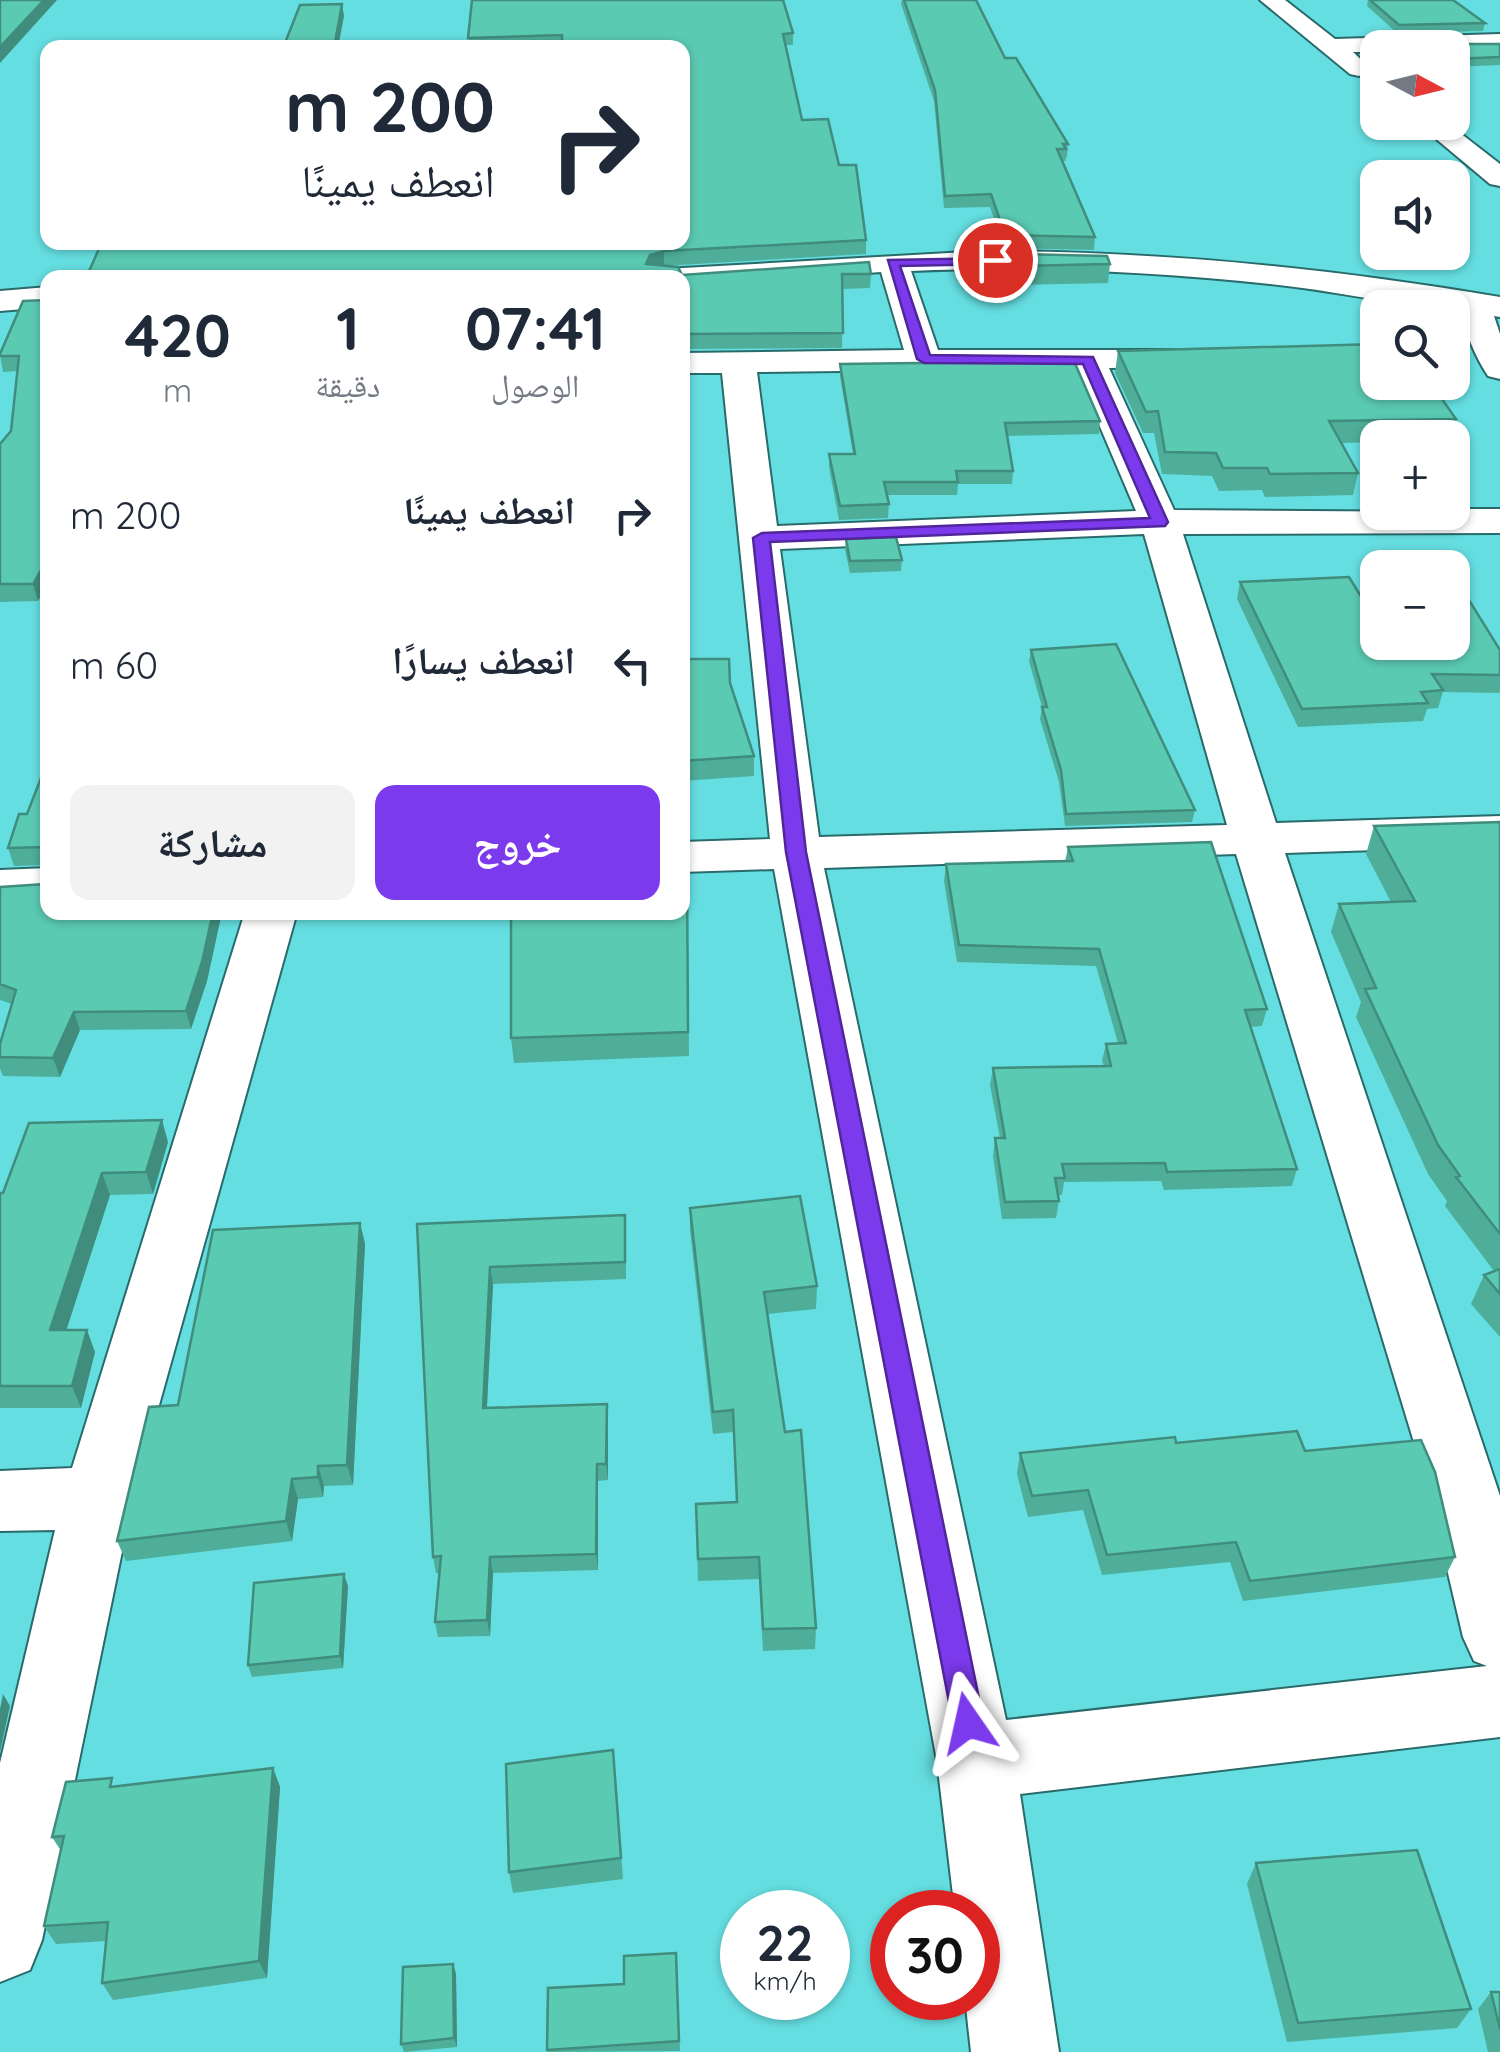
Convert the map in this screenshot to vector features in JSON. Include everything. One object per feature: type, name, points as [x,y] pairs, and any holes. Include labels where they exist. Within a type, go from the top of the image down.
[{"type":"street","points":[[1271,0],[1360,69]]},
{"type":"street","points":[[1331,46],[1500,41]]},
{"type":"street","points":[[1452,140],[1500,178]]},
{"type":"street","points":[[690,276],[893,262],[1029,260],[1217,268],[1352,282],[1487,305],[1494,359]]},
{"type":"street","points":[[893,262],[924,359]]},
{"type":"street","points":[[0,301],[40,298]]},
{"type":"street","points":[[1015,2052],[976,1761],[796,852],[762,538],[710,362],[1223,356]]},
{"type":"street","points":[[1088,360],[1160,522],[1256,839],[1464,1492],[1498,1620]]},
{"type":"street","points":[[762,538],[1160,522],[1500,521]]},
{"type":"street","points":[[690,857],[1500,831]]},
{"type":"street","points":[[0,886],[40,884]]},
{"type":"street","points":[[0,1940],[98,1498],[268,920]]},
{"type":"street","points":[[0,1502],[98,1498]]},
{"type":"street","points":[[976,1761],[1500,1701]]},
{"type":"building","points":[[0,0],[44,0],[0,47]]},
{"type":"building","points":[[472,0],[783,0],[793,33],[783,34],[802,120],[828,119],[839,165],[856,165],[866,240],[690,250],[690,40],[562,40],[562,35],[468,38]]},
{"type":"building","points":[[904,0],[976,0],[1005,58],[1016,58],[1068,144],[1063,144],[1066,149],[1057,149],[1095,237],[1005,235],[991,194],[945,196],[935,90]]},
{"type":"building","points":[[1370,0],[1453,0],[1485,23],[1399,25]]},
{"type":"building","points":[[342,4],[335,40],[286,40],[300,5]]},
{"type":"building","points":[[1470,44],[1500,44],[1500,57],[1470,58]]},
{"type":"building","points":[[98,250],[682,250],[650,255],[646,264],[680,270],[90,270]]},
{"type":"building","points":[[1014,254],[1107,256],[1110,264],[1018,266]]},
{"type":"building","points":[[869,262],[871,274],[842,274],[843,333],[690,334],[690,274]]},
{"type":"building","points":[[40,300],[40,572],[33,584],[0,584],[0,444],[11,431],[19,356],[0,354],[23,301]]},
{"type":"building","points":[[1360,344],[1360,400],[1443,400],[1456,419],[1329,421],[1358,473],[1270,474],[1267,468],[1223,468],[1216,453],[1165,452],[1158,411],[1146,412],[1118,351]]},
{"type":"building","points":[[1074,361],[1100,421],[1005,423],[1013,471],[956,471],[958,482],[884,482],[889,504],[840,506],[829,454],[855,454],[840,364]]},
{"type":"building","points":[[896,537],[902,560],[850,561],[846,539]]},
{"type":"building","points":[[1349,577],[1360,595],[1360,660],[1470,660],[1470,602],[1500,650],[1500,675],[1432,674],[1443,690],[1421,692],[1428,703],[1302,709],[1240,582]]},
{"type":"building","points":[[1116,644],[1195,810],[1066,814],[1061,770],[1042,707],[1047,707],[1031,650]]},
{"type":"building","points":[[690,659],[729,659],[730,683],[754,756],[690,760]]},
{"type":"building","points":[[40,781],[40,847],[8,848],[19,814],[27,814]]},
{"type":"building","points":[[1500,822],[1500,1234],[1456,1177],[1460,1176],[1438,1145],[1365,989],[1376,988],[1339,904],[1415,901],[1374,826]]},
{"type":"building","points":[[1211,842],[1267,1009],[1245,1010],[1297,1169],[1167,1172],[1165,1163],[1062,1164],[1065,1178],[1055,1178],[1059,1201],[1005,1202],[995,1138],[1005,1138],[993,1068],[1111,1066],[1106,1044],[1126,1043],[1099,949],[959,945],[946,864],[1073,861],[1068,847]]},
{"type":"building","points":[[40,884],[40,920],[211,920],[186,1011],[74,1012],[53,1058],[0,1057],[0,1044],[16,990],[0,984],[0,887]]},
{"type":"building","points":[[511,920],[687,920],[688,1032],[511,1038]]},
{"type":"building","points":[[162,1120],[146,1172],[102,1173],[50,1330],[87,1330],[72,1386],[0,1386],[0,1193],[29,1123]]},
{"type":"building","points":[[800,1196],[817,1286],[764,1292],[785,1432],[801,1430],[816,1628],[763,1629],[759,1557],[698,1559],[696,1504],[737,1502],[733,1410],[713,1412],[690,1208]]},
{"type":"building","points":[[625,1215],[625,1262],[490,1267],[483,1408],[607,1404],[606,1464],[597,1464],[596,1554],[490,1557],[487,1620],[435,1622],[441,1556],[433,1557],[417,1224]]},
{"type":"building","points":[[360,1223],[347,1465],[318,1466],[318,1477],[292,1479],[286,1521],[117,1541],[149,1407],[178,1405],[213,1230]]},
{"type":"building","points":[[1500,1269],[1500,1294],[1484,1275]]},
{"type":"building","points":[[1297,1431],[1305,1451],[1421,1440],[1435,1472],[1455,1557],[1250,1581],[1236,1542],[1107,1555],[1088,1490],[1032,1496],[1020,1453],[1175,1437],[1176,1443]]},
{"type":"building","points":[[344,1574],[340,1656],[248,1665],[254,1583]]},
{"type":"building","points":[[613,1750],[621,1858],[509,1872],[506,1764]]},
{"type":"building","points":[[273,1768],[259,1961],[102,1983],[108,1922],[44,1926],[64,1836],[52,1837],[66,1782],[112,1778],[110,1787]]},
{"type":"building","points":[[1417,1850],[1471,2009],[1298,2023],[1256,1863]]},
{"type":"building","points":[[676,1953],[679,2041],[547,2050],[548,1988],[624,1984],[624,1956]]},
{"type":"building","points":[[453,1964],[454,2038],[401,2044],[403,1967]]},
{"type":"building","points":[[1491,1992],[1500,1992],[1500,2029]]},
{"type":"route","points":[[968,1723],[796,852],[762,538],[1160,522],[1088,360],[924,359],[893,262],[995,260]]}]
